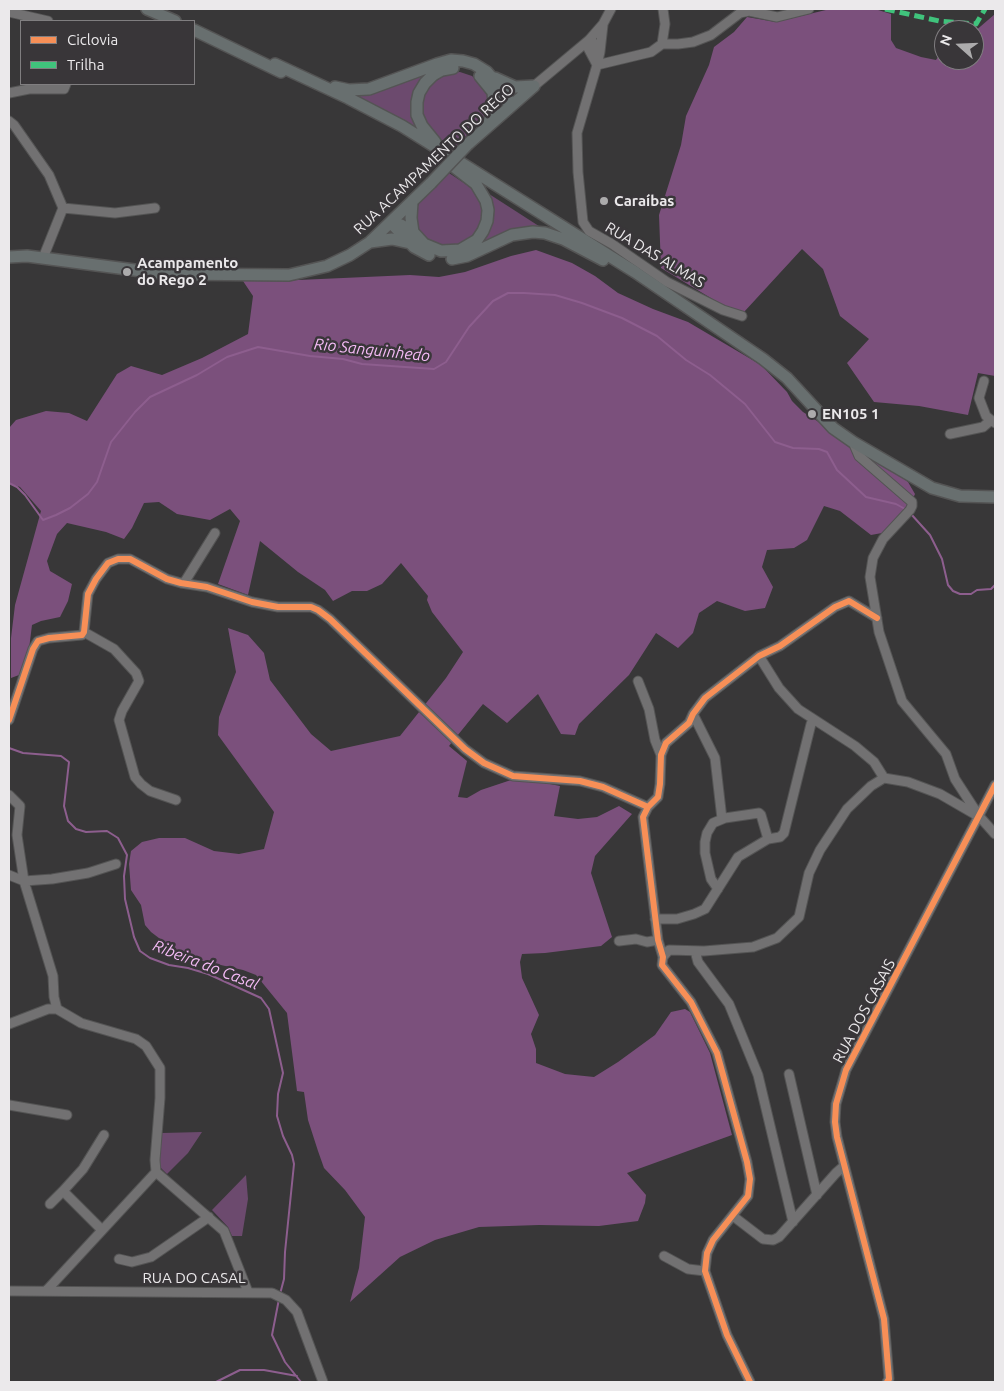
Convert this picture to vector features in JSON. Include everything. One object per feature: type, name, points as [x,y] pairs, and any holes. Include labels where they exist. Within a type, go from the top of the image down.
[{"type":"main road","points":[[147,9],[173,20]]},
{"type":"main road","points":[[195,30],[334,87],[349,90],[369,89],[451,60],[474,64],[491,76],[515,87],[534,86]]},
{"type":"main road","points":[[195,30],[400,130],[476,184],[486,201],[488,210],[487,221],[483,231],[477,240],[460,250],[441,251],[411,238],[370,242]]},
{"type":"main road","points":[[275,64],[402,126],[635,272],[702,319]]},
{"type":"main road","points":[[476,172],[426,133],[417,115],[419,93],[425,82],[433,75],[452,68],[462,68],[484,79],[493,92],[511,104]]},
{"type":"main road","points":[[491,76],[511,104]]},
{"type":"main road","name":"RUA ACAMPAMENTO DO REGO","points":[[9,258],[28,256],[165,274],[288,274],[327,266],[350,255],[370,242],[489,123],[534,86]]},
{"type":"main road","points":[[489,123],[494,104],[493,92]]},
{"type":"main road","points":[[458,170],[475,178],[759,356],[786,378],[833,428],[853,442],[932,488],[960,496],[995,497]]},
{"type":"main road","points":[[411,238],[410,218],[412,202]]},
{"type":"main road","points":[[392,222],[401,225],[411,238],[430,256],[450,259],[467,256],[512,235],[545,233],[563,239],[611,264]]},
{"type":"street","name":"RUA ACAMPAMENTO DO REGO","points":[[534,86],[589,40],[603,24],[611,9]]},
{"type":"street","points":[[662,44],[665,24],[664,9]]},
{"type":"street","points":[[575,53],[597,58],[651,52],[662,44],[693,42],[711,35],[740,13],[749,11],[777,18],[809,9]]},
{"type":"street","points":[[9,12],[44,20]]},
{"type":"street","name":"RUA DAS ALMAS","points":[[603,24],[597,58],[577,133],[578,172],[583,222],[589,231],[612,244],[667,282],[723,310],[742,316]]},
{"type":"street","points":[[589,40],[588,48],[597,58]]},
{"type":"street","points":[[9,93],[29,89],[64,89],[66,85]]},
{"type":"street","points":[[9,121],[14,125],[49,175],[63,208],[43,258]]},
{"type":"street","points":[[63,208],[115,213],[155,208]]},
{"type":"street","points":[[950,434],[983,427],[993,422],[986,416],[979,398],[984,381]]},
{"type":"street","points":[[853,442],[860,456],[912,502],[908,512],[883,539],[873,558],[870,577],[879,632],[902,701],[946,754],[955,779],[978,816],[995,834]]},
{"type":"street","points":[[184,583],[215,533]]},
{"type":"street","points":[[9,720],[32,648],[38,641],[50,638],[79,637],[84,632],[88,594],[96,579],[108,563],[118,558],[130,559],[167,579],[207,587],[252,602],[278,607],[311,607],[318,610],[330,619],[465,749],[484,763],[513,776],[580,781],[602,787],[648,807]]},
{"type":"street","points":[[750,1382],[727,1335],[705,1271],[707,1253],[713,1240],[748,1196],[750,1180],[747,1162],[717,1053],[691,1002],[662,965],[663,958],[658,940],[644,816],[648,807],[658,797],[661,755],[666,743],[688,723],[705,698],[759,656],[780,646],[836,607],[849,601],[877,618]]},
{"type":"street","points":[[84,632],[114,650],[136,673],[139,681],[119,720],[135,777],[150,791],[176,800]]},
{"type":"street","points":[[759,656],[780,688],[798,709],[856,746],[874,762],[884,778]]},
{"type":"street","points":[[638,681],[649,709],[655,740],[661,755]]},
{"type":"street","points":[[693,714],[715,758],[722,819]]},
{"type":"street","points":[[656,919],[677,919],[705,909],[738,857],[768,839],[780,837],[784,833],[811,724],[814,720]]},
{"type":"street","points":[[663,958],[669,950],[695,951],[753,947],[777,938],[799,917],[809,873],[820,850],[848,809],[871,786],[884,778],[908,782],[940,794],[978,816]]},
{"type":"street","name":"RUA DOS CASAIS","points":[[887,1382],[889,1379],[884,1319],[844,1166],[835,1122],[835,1110],[842,1080],[995,785]]},
{"type":"street","points":[[9,794],[20,806],[17,836],[24,881],[53,976],[54,997],[57,1009]]},
{"type":"street","points":[[718,889],[712,879],[705,853],[707,833],[713,823],[722,819],[759,813],[768,839]]},
{"type":"street","points":[[9,875],[24,881],[88,873],[116,864]]},
{"type":"street","points":[[619,941],[636,939],[647,942],[658,940]]},
{"type":"street","points":[[695,951],[698,962],[729,1004],[754,1067],[793,1222]]},
{"type":"street","points":[[9,1024],[48,1009],[57,1009],[80,1023],[136,1040],[146,1046],[160,1068],[156,1172],[224,1231],[248,1292]]},
{"type":"street","points":[[789,1074],[817,1195]]},
{"type":"street","points":[[9,1105],[67,1115]]},
{"type":"street","points":[[50,1204],[83,1169],[104,1135]]},
{"type":"street","points":[[733,1216],[763,1239],[772,1240],[779,1237],[844,1166]]},
{"type":"street","points":[[46,1291],[156,1172]]},
{"type":"street","points":[[63,1191],[102,1230]]},
{"type":"street","points":[[119,1259],[132,1262],[151,1257],[209,1217]]},
{"type":"street","points":[[664,1256],[688,1269],[705,1271]]},
{"type":"street","name":"RUA DO CASAL","points":[[9,1291],[272,1293],[286,1300],[296,1312],[323,1382]]},
{"type":"shaded area","points":[[830,9],[875,9],[891,14],[891,40],[896,48],[934,60],[934,70],[984,70],[984,23],[995,14],[995,376],[978,373],[968,415],[919,406],[874,402],[847,363],[869,339],[840,316],[823,269],[802,249],[744,312],[724,306],[661,268],[659,215],[681,145],[686,116],[709,65],[714,47],[734,32],[747,17],[776,22]]},
{"type":"shaded area","points":[[434,70],[412,115],[417,129],[355,95]]},
{"type":"shaded area","points":[[460,72],[472,76],[481,84],[488,94],[488,106],[484,118],[454,148],[434,135],[422,117],[421,106],[429,86],[448,73]]},
{"type":"shaded area","points":[[449,173],[470,187],[477,195],[482,215],[480,226],[474,235],[465,243],[455,248],[432,246],[416,228],[419,203]]},
{"type":"shaded area","points":[[486,192],[545,230],[476,249],[485,236]]},
{"type":"shaded area","points":[[536,250],[572,263],[595,276],[618,293],[688,322],[761,365],[803,412],[894,470],[908,482],[915,494],[910,505],[894,522],[882,533],[871,535],[840,511],[824,506],[807,540],[794,548],[767,550],[762,567],[773,587],[765,608],[745,611],[717,601],[699,613],[693,633],[678,648],[656,633],[629,675],[579,724],[575,735],[561,734],[538,694],[507,723],[483,704],[449,746],[467,761],[458,797],[467,798],[481,790],[511,780],[540,782],[560,786],[554,816],[578,819],[597,817],[619,806],[632,814],[595,856],[591,873],[612,937],[601,946],[522,954],[520,962],[522,978],[539,1015],[531,1034],[536,1049],[536,1063],[565,1074],[594,1077],[655,1035],[671,1012],[685,1009],[690,1012],[710,1053],[732,1135],[627,1173],[646,1195],[638,1221],[599,1226],[479,1227],[435,1240],[400,1257],[350,1302],[359,1268],[365,1217],[345,1190],[324,1168],[308,1120],[304,1092],[297,1091],[287,1013],[256,975],[243,970],[203,961],[172,948],[151,932],[145,925],[141,905],[131,890],[129,864],[131,851],[142,842],[159,838],[185,838],[214,851],[239,854],[264,849],[274,812],[218,735],[219,717],[236,672],[228,628],[248,635],[264,653],[270,680],[311,734],[331,751],[400,736],[446,678],[463,652],[432,612],[427,600],[428,596],[401,563],[382,584],[367,591],[352,591],[333,601],[325,590],[298,572],[260,541],[248,595],[218,584],[240,521],[230,509],[210,520],[177,514],[159,502],[144,503],[132,528],[124,539],[106,532],[67,523],[57,534],[47,561],[50,571],[72,584],[68,601],[60,617],[32,625],[29,649],[19,675],[11,678],[11,638],[15,605],[41,511],[20,487],[9,483],[9,428],[16,420],[46,411],[69,413],[87,421],[117,374],[131,366],[162,375],[202,358],[248,334],[253,296],[243,281],[410,275],[439,277],[465,272],[511,256]]},
{"type":"shaded area","points":[[202,1132],[188,1153],[167,1174],[159,1163],[162,1133]]},
{"type":"shaded area","points":[[246,1175],[248,1199],[242,1236],[232,1236],[228,1227],[212,1210]]},
{"type":"waterway","name":"Rio Sanguinhedo","points":[[9,483],[17,487],[25,495],[43,520],[70,508],[88,494],[97,482],[111,442],[135,412],[150,397],[197,375],[227,357],[258,347],[310,356],[343,359],[362,364],[434,369],[446,362],[469,327],[493,301],[508,293],[524,293],[555,295],[582,303],[622,318],[657,336],[686,360],[710,375],[745,404],[775,442],[793,448],[819,449],[827,452],[837,470],[866,497],[896,504],[905,509]]},
{"type":"waterway","name":"Rio Sanguinhedo","points":[[911,514],[930,535],[942,559],[948,585],[953,591],[960,594],[971,594],[977,590],[991,589],[995,585]]},
{"type":"waterway","name":"Ribeira do Casal","points":[[9,748],[23,753],[61,756],[69,762],[64,806],[68,821],[76,829],[86,832],[107,831],[118,838],[127,855],[124,876],[125,899],[134,937],[140,951],[150,958],[169,965],[208,974],[261,998],[269,1009],[283,1073],[278,1094],[277,1116],[294,1164],[284,1279],[280,1294]]},
{"type":"waterway","name":"Ribeira do Casal","points":[[279,1299],[272,1335],[285,1362],[301,1382]]},
{"type":"waterway","name":"Ribeira do Casal","points":[[216,1382],[240,1370],[264,1370],[297,1376]]},
{"type":"marked path","points":[[885,9],[939,21],[976,24],[985,9]]},
{"type":"cycle path","points":[[9,720],[33,649],[38,641],[82,635],[84,632],[88,594],[96,579],[108,563],[118,559],[130,559],[167,579],[181,583],[207,587],[252,602],[278,607],[311,607],[318,610],[330,619],[465,749],[484,763],[513,776],[580,781],[603,787],[648,807]]},
{"type":"cycle path","points":[[750,1382],[727,1335],[705,1271],[707,1253],[713,1240],[748,1196],[750,1179],[747,1162],[717,1053],[691,1002],[662,965],[663,957],[658,940],[643,817],[648,807],[658,797],[661,755],[666,743],[689,723],[705,698],[759,656],[780,646],[835,607],[849,601],[877,618]]},
{"type":"cycle path","points":[[887,1382],[889,1379],[884,1319],[837,1137],[835,1122],[836,1104],[846,1070],[995,785]]},
{"type":"place","name":"Caraíbas","points":[[604,201]]},
{"type":"place","name":"Acampamento do Rego 2","points":[[127,272]]},
{"type":"place","name":"EN105 1","points":[[812,414]]}]
